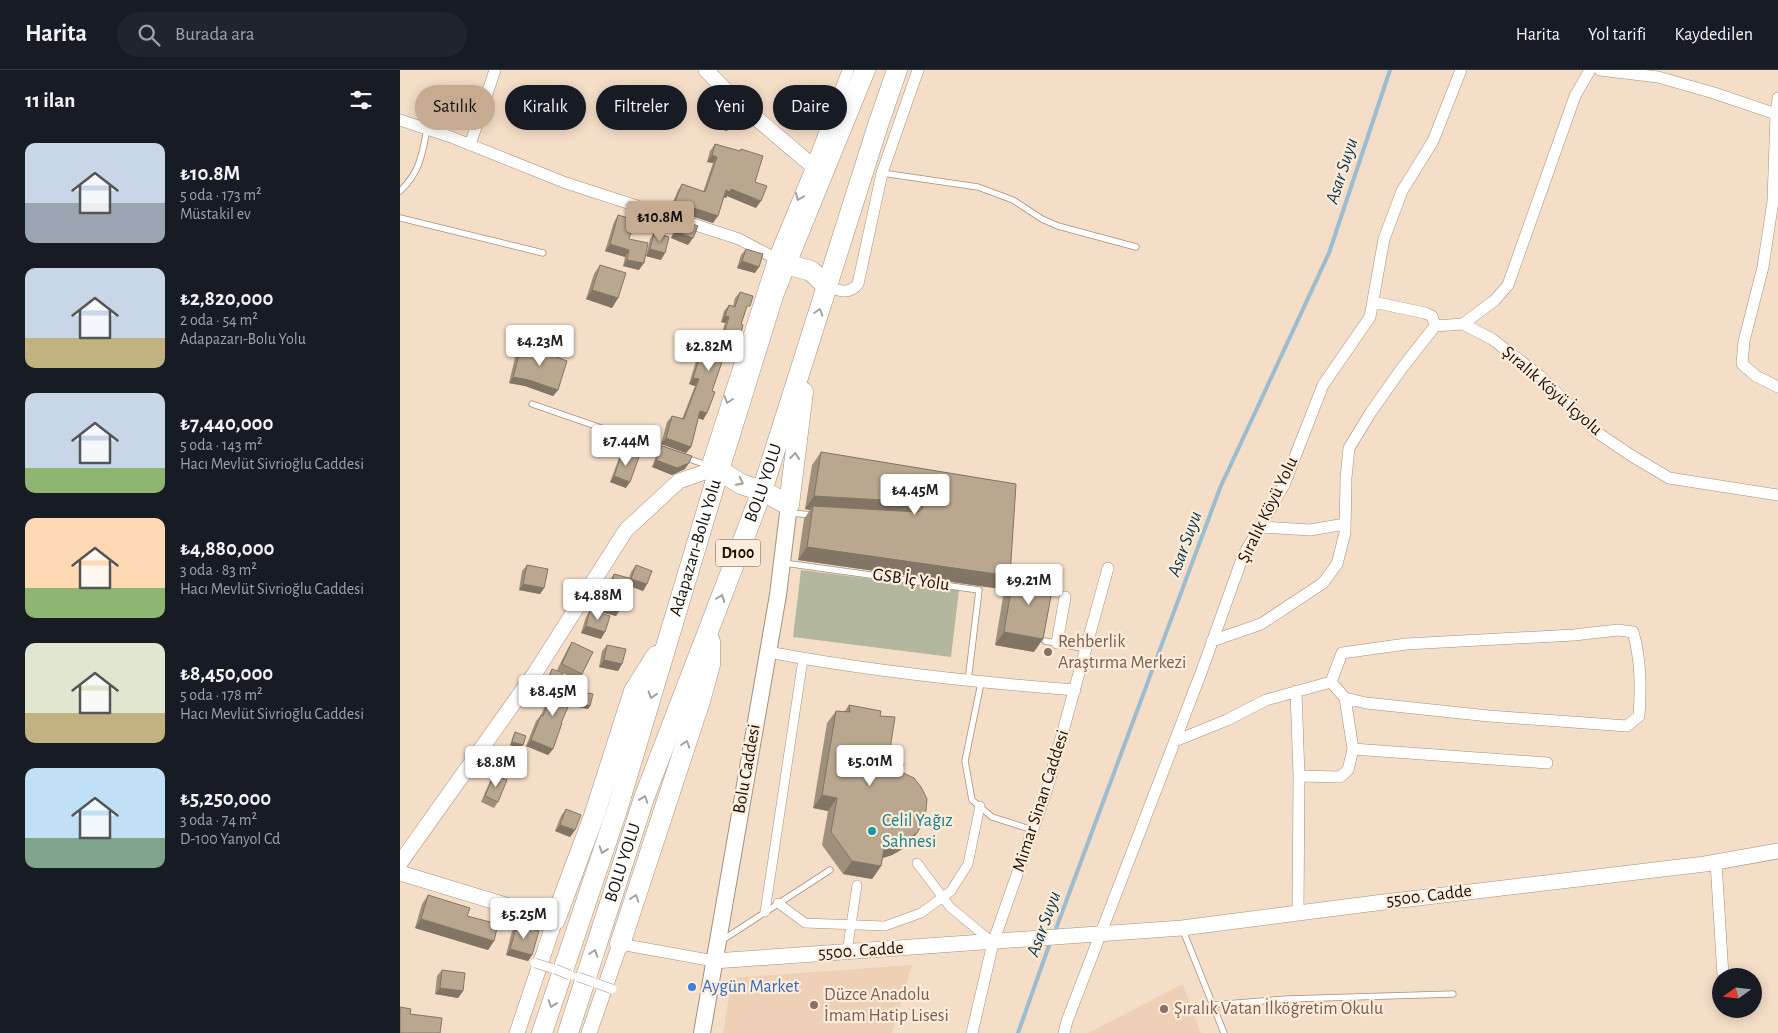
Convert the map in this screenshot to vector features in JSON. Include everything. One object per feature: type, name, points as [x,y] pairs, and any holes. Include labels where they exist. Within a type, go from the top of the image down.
[{"type":"highway","name":"Adapazarı-Bolu Yolu","points":[[542,1033],[617,810],[670,633],[710,469],[774,293],[780,261],[817,170],[865,70]]},
{"type":"highway","name":"BOLU YOLU","points":[[568,1033],[644,798],[762,491],[897,70]]},
{"type":"highway","points":[[780,261],[811,271],[827,286]]},
{"type":"highway","points":[[710,469],[762,491],[788,509],[810,341]]},
{"type":"highway","points":[[620,944],[700,701],[710,665],[710,625]]},
{"type":"highway","points":[[555,920],[594,816],[634,691],[670,633]]},
{"type":"main road","name":"Bolu Caddesi","points":[[702,1033],[768,652],[788,509]]},
{"type":"street","points":[[470,145],[495,70]]},
{"type":"street","points":[[706,70],[735,100],[817,170],[848,70]]},
{"type":"street","points":[[827,286],[846,292],[858,284],[882,173],[918,70]]},
{"type":"street","name":"Şıralık Köyü Yolu","points":[[1064,1033],[1243,556],[1284,485],[1323,385],[1370,317],[1384,239],[1402,191],[1433,142],[1460,70]]},
{"type":"street","points":[[1212,641],[1261,624],[1323,584],[1338,564],[1345,533],[1346,478],[1349,448],[1371,412],[1402,368],[1435,326],[1463,324],[1495,300],[1508,285],[1574,96],[1590,70]]},
{"type":"street","points":[[1600,70],[1658,77],[1776,114]]},
{"type":"street","points":[[1778,98],[1776,114],[1776,201],[1763,267],[1744,341],[1742,364],[1756,376],[1778,387]]},
{"type":"street","points":[[400,120],[415,125]]},
{"type":"street","points":[[430,130],[566,183],[739,239],[780,261]]},
{"type":"street","points":[[1373,302],[1425,313],[1432,316],[1435,326]]},
{"type":"street","name":"Şıralık Köyü İçyolu","points":[[1463,324],[1492,339],[1540,376],[1595,431],[1669,478],[1778,495]]},
{"type":"street","points":[[400,863],[535,673],[626,530],[679,481],[710,469]]},
{"type":"street","points":[[1260,527],[1310,530],[1345,524]]},
{"type":"street","name":"Mimar Sinan Caddesi","points":[[972,1033],[993,943],[1047,788],[1108,568]]},
{"type":"street","points":[[1057,643],[1065,596]]},
{"type":"street","points":[[1331,682],[1342,653],[1406,644],[1574,635],[1618,630],[1633,632],[1638,651],[1641,685],[1639,716],[1627,726],[1489,716],[1366,703],[1345,698]]},
{"type":"street","points":[[768,652],[803,659],[981,683],[1075,690]]},
{"type":"street","points":[[765,912],[803,659]]},
{"type":"street","points":[[1175,741],[1227,720],[1266,700],[1331,682]]},
{"type":"street","points":[[1299,776],[1340,777],[1348,770],[1353,749],[1345,698],[1331,682]]},
{"type":"street","points":[[1296,691],[1299,776],[1298,913]]},
{"type":"street","points":[[1353,749],[1547,763]]},
{"type":"street","points":[[778,904],[805,923],[885,926],[921,913],[951,892],[968,864],[980,806]]},
{"type":"street","name":"5500. Cadde","points":[[714,961],[993,943],[1009,940],[1182,928],[1716,862],[1778,851]]},
{"type":"street","points":[[1716,862],[1723,968]]},
{"type":"street","points":[[917,864],[950,907],[993,943]]},
{"type":"street","points":[[400,873],[555,920],[517,1033]]},
{"type":"street","points":[[847,952],[857,885]]},
{"type":"street","points":[[589,1033],[620,944],[714,961]]},
{"type":"street","points":[[535,963],[612,989]]},
{"type":"lane","points":[[400,191],[417,170],[427,130]]},
{"type":"lane","points":[[882,173],[978,187],[1013,200],[1042,219],[1058,226],[1136,247]]},
{"type":"lane","points":[[400,218],[543,253]]},
{"type":"lane","points":[[532,404],[671,452]]},
{"type":"lane","points":[[680,456],[710,469]]},
{"type":"lane","points":[[788,509],[816,515]]},
{"type":"lane","name":"GSB İç Yolu","points":[[782,562],[979,590],[968,681]]},
{"type":"lane","points":[[1044,641],[1086,648]]},
{"type":"lane","points":[[981,683],[965,761],[972,800],[992,818],[1033,830]]},
{"type":"lane","points":[[717,944],[830,870]]},
{"type":"lane","points":[[1182,928],[1224,1033]]},
{"type":"lane","points":[[1212,1005],[1286,999],[1453,994]]},
{"type":"shaded area","name":"Düzce Anadolu İmam Hatip Lisesi","points":[[912,965],[892,1033],[723,1033],[732,978]]},
{"type":"shaded area","name":"Şıralık Vatan İlköğretim Okulu","points":[[1183,984],[1201,1033],[1088,1033]]},
{"type":"green space","points":[[801,570],[959,590],[951,657],[793,637]]},
{"type":"building","points":[[715,144],[763,156],[755,182],[767,186],[761,201],[731,189],[730,192],[726,190],[718,216],[675,202],[682,184],[705,192],[717,157],[712,155]]},
{"type":"building","points":[[618,215],[635,220],[629,239],[648,243],[644,263],[627,260],[629,250],[610,244]]},
{"type":"building","points":[[680,220],[698,226],[693,238],[676,232]]},
{"type":"building","points":[[654,233],[669,237],[665,253],[650,249]]},
{"type":"building","points":[[746,249],[763,254],[759,267],[742,261]]},
{"type":"building","points":[[600,265],[626,273],[618,298],[592,290]]},
{"type":"building","points":[[740,292],[753,296],[750,306],[747,306],[741,324],[743,325],[739,339],[734,337],[729,354],[725,353],[712,391],[715,392],[707,413],[700,411],[691,447],[666,438],[672,416],[684,419],[699,379],[693,378],[708,332],[723,336],[729,317],[725,316],[729,305],[735,307]]},
{"type":"building","points":[[522,343],[547,350],[546,353],[567,361],[558,390],[529,380],[513,377]]},
{"type":"building","points":[[662,446],[692,456],[689,463],[677,468],[656,460]]},
{"type":"building","points":[[623,451],[639,457],[630,482],[614,476]]},
{"type":"building","points":[[821,452],[1016,484],[1010,576],[807,547],[813,506],[918,512],[923,508],[918,502],[814,496]]},
{"type":"building","points":[[527,565],[548,569],[544,588],[523,584]]},
{"type":"building","points":[[636,565],[652,571],[647,584],[631,579]]},
{"type":"building","name":"Rehberlik Araştırma Merkezi","points":[[1014,572],[1054,580],[1043,639],[1004,632]]},
{"type":"building","points":[[614,574],[629,578],[620,610],[605,605]]},
{"type":"building","points":[[590,610],[610,616],[605,632],[586,626]]},
{"type":"building","points":[[572,642],[593,652],[582,674],[562,664]]},
{"type":"building","points":[[607,645],[626,649],[622,664],[604,660]]},
{"type":"building","points":[[552,669],[563,673],[558,684],[548,679]]},
{"type":"building","points":[[557,683],[575,691],[561,723],[553,749],[531,740]]},
{"type":"building","points":[[579,691],[593,694],[590,706],[577,702]]},
{"type":"building","points":[[849,705],[881,711],[880,716],[895,717],[888,762],[904,764],[901,772],[914,778],[927,799],[925,820],[917,833],[901,842],[892,845],[885,844],[881,866],[852,861],[831,832],[837,798],[822,795],[836,711],[850,712]]},
{"type":"building","points":[[515,732],[526,736],[523,745],[512,742]]},
{"type":"building","points":[[494,775],[507,780],[498,802],[485,796]]},
{"type":"building","points":[[566,809],[581,815],[575,830],[560,825]]},
{"type":"building","points":[[428,895],[470,908],[467,916],[498,924],[494,941],[421,919]]},
{"type":"building","points":[[517,925],[539,931],[532,955],[510,949]]},
{"type":"building","points":[[442,970],[465,973],[463,991],[440,988]]},
{"type":"building","points":[[400,1007],[411,1009],[410,1014],[442,1018],[440,1033],[400,1033]]},
{"type":"waterway","name":"Asar Suyu","points":[[1054,934],[1220,488],[1329,253],[1390,70]]},
{"type":"waterway","name":"Asar Suyu","points":[[1018,1033],[1051,940]]},
{"type":"place","name":"Rehberlik Araştırma Merkezi","points":[[1048,652]]},
{"type":"place","name":"Celil Yağız Sahnesi","points":[[872,831]]},
{"type":"place","name":"Aygün Market","points":[[692,987]]},
{"type":"place","name":"Düzce Anadolu İmam Hatip Lisesi","points":[[814,1005]]},
{"type":"place","name":"Şıralık Vatan İlköğretim Okulu","points":[[1164,1009]]}]
